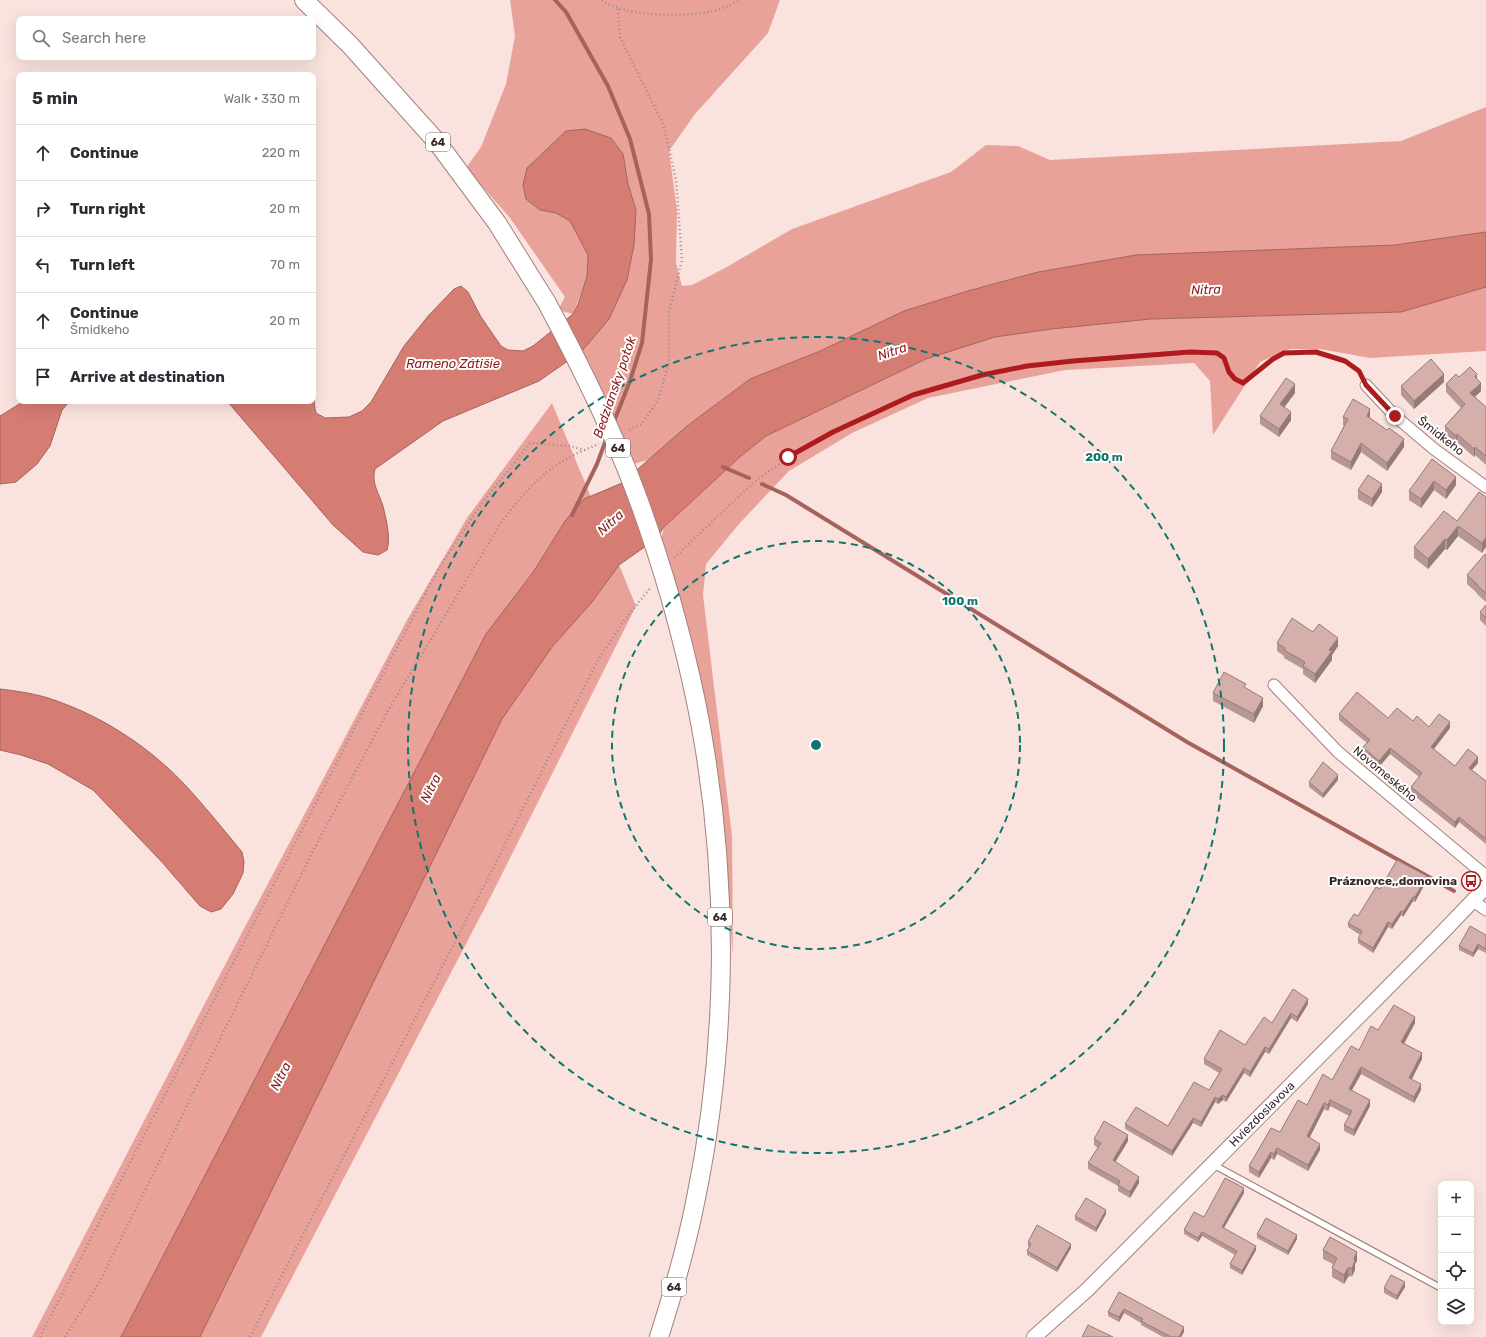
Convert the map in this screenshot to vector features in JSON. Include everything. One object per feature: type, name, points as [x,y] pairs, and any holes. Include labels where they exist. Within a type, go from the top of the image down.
[{"type":"main road","name":"64","points":[[304,0],[350,44],[437,142],[498,223],[547,303],[582,369],[620,453],[648,528],[671,600],[689,667],[710,782],[718,868],[721,923],[721,971],[715,1072],[701,1173],[688,1236],[673,1293],[659,1337]]},
{"type":"street","name":"Šmidkeho","points":[[1366,385],[1395,416],[1434,449],[1486,487]]},
{"type":"street","name":"Novomeského","points":[[1274,685],[1338,752],[1486,876]]},
{"type":"street","name":"Hviezdoslavova","points":[[1034,1337],[1087,1290],[1486,887]]},
{"type":"street","points":[[1473,901],[1486,910]]},
{"type":"lane","points":[[1212,1163],[1438,1286]]},
{"type":"path","points":[[602,0],[618,9],[631,12],[658,14],[696,13],[718,10],[741,0]]},
{"type":"path","points":[[618,9],[620,37],[664,126],[676,180],[682,260],[669,312],[669,363],[658,400],[642,424],[621,434]]},
{"type":"path","points":[[670,562],[753,483],[788,457],[833,432],[913,395],[982,375],[1027,366],[1190,352],[1217,353],[1224,358],[1229,372],[1235,379],[1243,383],[1273,359],[1284,353],[1316,352],[1345,361],[1359,371],[1366,385]]},
{"type":"path","points":[[40,1337],[440,566],[483,502],[530,443],[570,446],[585,450]]},
{"type":"path","points":[[65,1337],[100,1281],[314,849],[390,707],[499,526],[516,503],[536,481],[563,460],[599,444]]},
{"type":"path","points":[[250,1337],[490,873],[597,662],[624,622],[652,585]]},
{"type":"shaded area","points":[[510,0],[780,0],[768,33],[695,114],[669,151],[677,210],[676,263],[682,286],[692,285],[725,268],[792,229],[951,172],[986,145],[1018,146],[1050,160],[1401,141],[1486,107],[1486,232],[1395,245],[1136,255],[1038,272],[973,289],[750,379],[687,426],[648,460],[630,465],[582,351],[607,321],[636,210],[628,184],[623,154],[611,138],[585,129],[566,131],[527,168],[540,210],[556,213],[570,221],[588,255],[587,276],[573,314],[558,310],[565,297],[510,218],[466,168],[481,147],[506,84],[515,36]]},
{"type":"shaded area","points":[[1486,287],[1486,351],[1370,358],[1320,349],[1290,349],[1260,362],[1213,435],[1210,381],[1194,363],[1065,370],[928,398],[852,433],[789,471],[739,524],[706,564],[703,595],[732,836],[733,956],[725,863],[660,545],[664,527],[741,456],[766,436],[926,359],[995,337],[1052,329],[1151,319],[1401,312]]},
{"type":"shaded area","points":[[552,403],[636,606],[492,894],[261,1337],[32,1337],[217,980],[407,620],[467,518]]},
{"type":"water","name":"Rameno Zátišie","points":[[585,129],[611,138],[623,154],[628,184],[636,210],[634,245],[627,280],[609,319],[582,351],[539,381],[443,421],[375,469],[374,479],[383,506],[388,534],[388,545],[387,550],[378,555],[363,552],[333,525],[230,404],[315,404],[316,413],[325,418],[349,417],[362,411],[371,402],[404,346],[429,315],[454,289],[461,286],[468,292],[481,317],[501,346],[508,350],[523,351],[533,346],[573,314],[578,304],[587,276],[588,255],[570,221],[556,213],[540,210],[526,199],[523,185],[527,168],[566,131]]},
{"type":"water","name":"Nitra","points":[[1486,232],[1486,287],[1401,312],[1151,319],[1052,329],[995,337],[926,359],[766,436],[741,456],[664,527],[656,539],[619,565],[592,602],[552,647],[502,719],[200,1337],[121,1337],[486,634],[534,571],[565,521],[584,499],[622,483],[687,426],[750,379],[820,351],[904,311],[971,290],[1038,272],[1136,255],[1395,245]]},
{"type":"water","points":[[19,404],[67,404],[62,410],[50,446],[37,464],[16,482],[0,484],[0,416]]},
{"type":"water","points":[[0,689],[48,698],[91,715],[126,735],[158,759],[173,773],[201,803],[242,852],[244,862],[243,873],[233,894],[221,909],[211,912],[200,906],[161,861],[93,790],[48,764],[0,750]]},
{"type":"building","points":[[1431,359],[1444,374],[1414,401],[1401,386]]},
{"type":"building","points":[[1470,367],[1477,374],[1475,377],[1481,383],[1470,393],[1486,407],[1486,456],[1475,447],[1474,449],[1457,434],[1456,436],[1445,426],[1465,404],[1446,384],[1456,374],[1459,377]]},
{"type":"building","points":[[1286,378],[1295,384],[1280,404],[1291,412],[1279,429],[1260,416]]},
{"type":"building","points":[[1353,399],[1370,409],[1367,416],[1387,430],[1389,428],[1404,439],[1387,463],[1361,443],[1351,462],[1331,451],[1348,419],[1343,417]]},
{"type":"building","points":[[1432,459],[1456,477],[1446,490],[1434,481],[1421,499],[1409,491]]},
{"type":"building","points":[[1368,475],[1382,484],[1372,499],[1358,490]]},
{"type":"building","points":[[1479,492],[1486,497],[1486,537],[1482,543],[1458,526],[1447,540],[1445,539],[1428,559],[1414,547],[1444,511],[1457,521]]},
{"type":"building","points":[[1485,554],[1486,555],[1486,593],[1467,575]]},
{"type":"building","points":[[1486,605],[1486,618],[1480,612]]},
{"type":"building","points":[[1292,618],[1313,632],[1319,624],[1338,638],[1329,650],[1332,651],[1315,674],[1303,666],[1305,662],[1284,650],[1285,648],[1277,643]]},
{"type":"building","points":[[1224,672],[1246,684],[1244,687],[1263,698],[1254,714],[1213,693]]},
{"type":"building","points":[[1357,692],[1388,718],[1397,708],[1413,721],[1417,716],[1429,727],[1439,714],[1450,722],[1431,747],[1455,766],[1468,749],[1478,757],[1469,768],[1486,781],[1486,839],[1459,817],[1455,822],[1411,787],[1422,773],[1390,748],[1379,761],[1363,747],[1370,740],[1339,714]]},
{"type":"building","points":[[1323,762],[1338,775],[1323,794],[1309,782]]},
{"type":"building","points":[[1397,860],[1427,876],[1415,897],[1413,897],[1403,912],[1401,911],[1392,924],[1388,922],[1373,948],[1358,939],[1362,931],[1348,923],[1354,914],[1358,916],[1376,887],[1380,889]]},
{"type":"building","points":[[1470,926],[1486,935],[1486,949],[1478,944],[1473,953],[1459,946]]},
{"type":"building","points":[[1293,989],[1308,999],[1297,1017],[1291,1013],[1269,1049],[1265,1047],[1250,1072],[1244,1068],[1226,1097],[1223,1095],[1218,1099],[1215,1097],[1201,1122],[1193,1118],[1172,1151],[1125,1124],[1136,1107],[1168,1126],[1194,1082],[1209,1090],[1222,1069],[1204,1059],[1220,1030],[1245,1045],[1264,1017],[1272,1023]]},
{"type":"building","points":[[1394,1005],[1415,1017],[1401,1042],[1422,1053],[1409,1078],[1421,1084],[1414,1097],[1361,1067],[1349,1089],[1370,1100],[1354,1130],[1344,1125],[1352,1111],[1330,1100],[1328,1105],[1324,1103],[1307,1136],[1320,1144],[1308,1165],[1277,1148],[1274,1154],[1271,1152],[1259,1172],[1249,1166],[1271,1128],[1280,1132],[1298,1100],[1307,1105],[1323,1074],[1332,1080],[1351,1046],[1359,1050],[1371,1026],[1378,1030]]},
{"type":"building","points":[[1104,1121],[1128,1135],[1113,1160],[1139,1177],[1130,1192],[1118,1185],[1120,1181],[1088,1163],[1101,1143],[1094,1139]]},
{"type":"building","points":[[1225,1178],[1244,1188],[1222,1227],[1256,1246],[1242,1271],[1230,1264],[1237,1251],[1202,1232],[1198,1238],[1184,1230],[1194,1212],[1204,1217]]},
{"type":"building","points":[[1086,1198],[1106,1210],[1096,1228],[1075,1216]]},
{"type":"building","points":[[1266,1218],[1297,1235],[1288,1251],[1257,1234]]},
{"type":"building","points":[[1037,1225],[1071,1244],[1057,1268],[1027,1251],[1031,1244],[1028,1242]]},
{"type":"building","points":[[1330,1237],[1357,1252],[1352,1268],[1348,1268],[1344,1275],[1332,1268],[1337,1258],[1323,1250]]},
{"type":"building","points":[[1391,1275],[1405,1282],[1397,1296],[1384,1288]]},
{"type":"building","points":[[1119,1292],[1184,1327],[1179,1337],[1171,1337],[1141,1321],[1143,1319],[1124,1309],[1119,1317],[1108,1312]]},
{"type":"building","points":[[1088,1325],[1113,1337],[1082,1337]]},
{"type":"waterway","name":"Bedziansky potok","points":[[555,0],[566,12],[608,86],[630,139],[649,214],[651,260],[642,343],[630,381],[613,424]]},
{"type":"waterway","name":"Bedziansky potok","points":[[572,515],[597,464],[607,437]]},
{"type":"waterway","points":[[723,467],[749,478]]},
{"type":"waterway","points":[[762,484],[786,495],[1187,742],[1454,891]]},
{"type":"place","name":"Práznovce,,domovina","points":[[1471,881]]},
{"type":"route","points":[[788,457],[833,432],[913,395],[982,375],[1027,366],[1190,352],[1217,353],[1224,358],[1229,372],[1235,379],[1243,383],[1262,366],[1284,353],[1316,352],[1345,361],[1359,371],[1366,385],[1395,416]]}]
